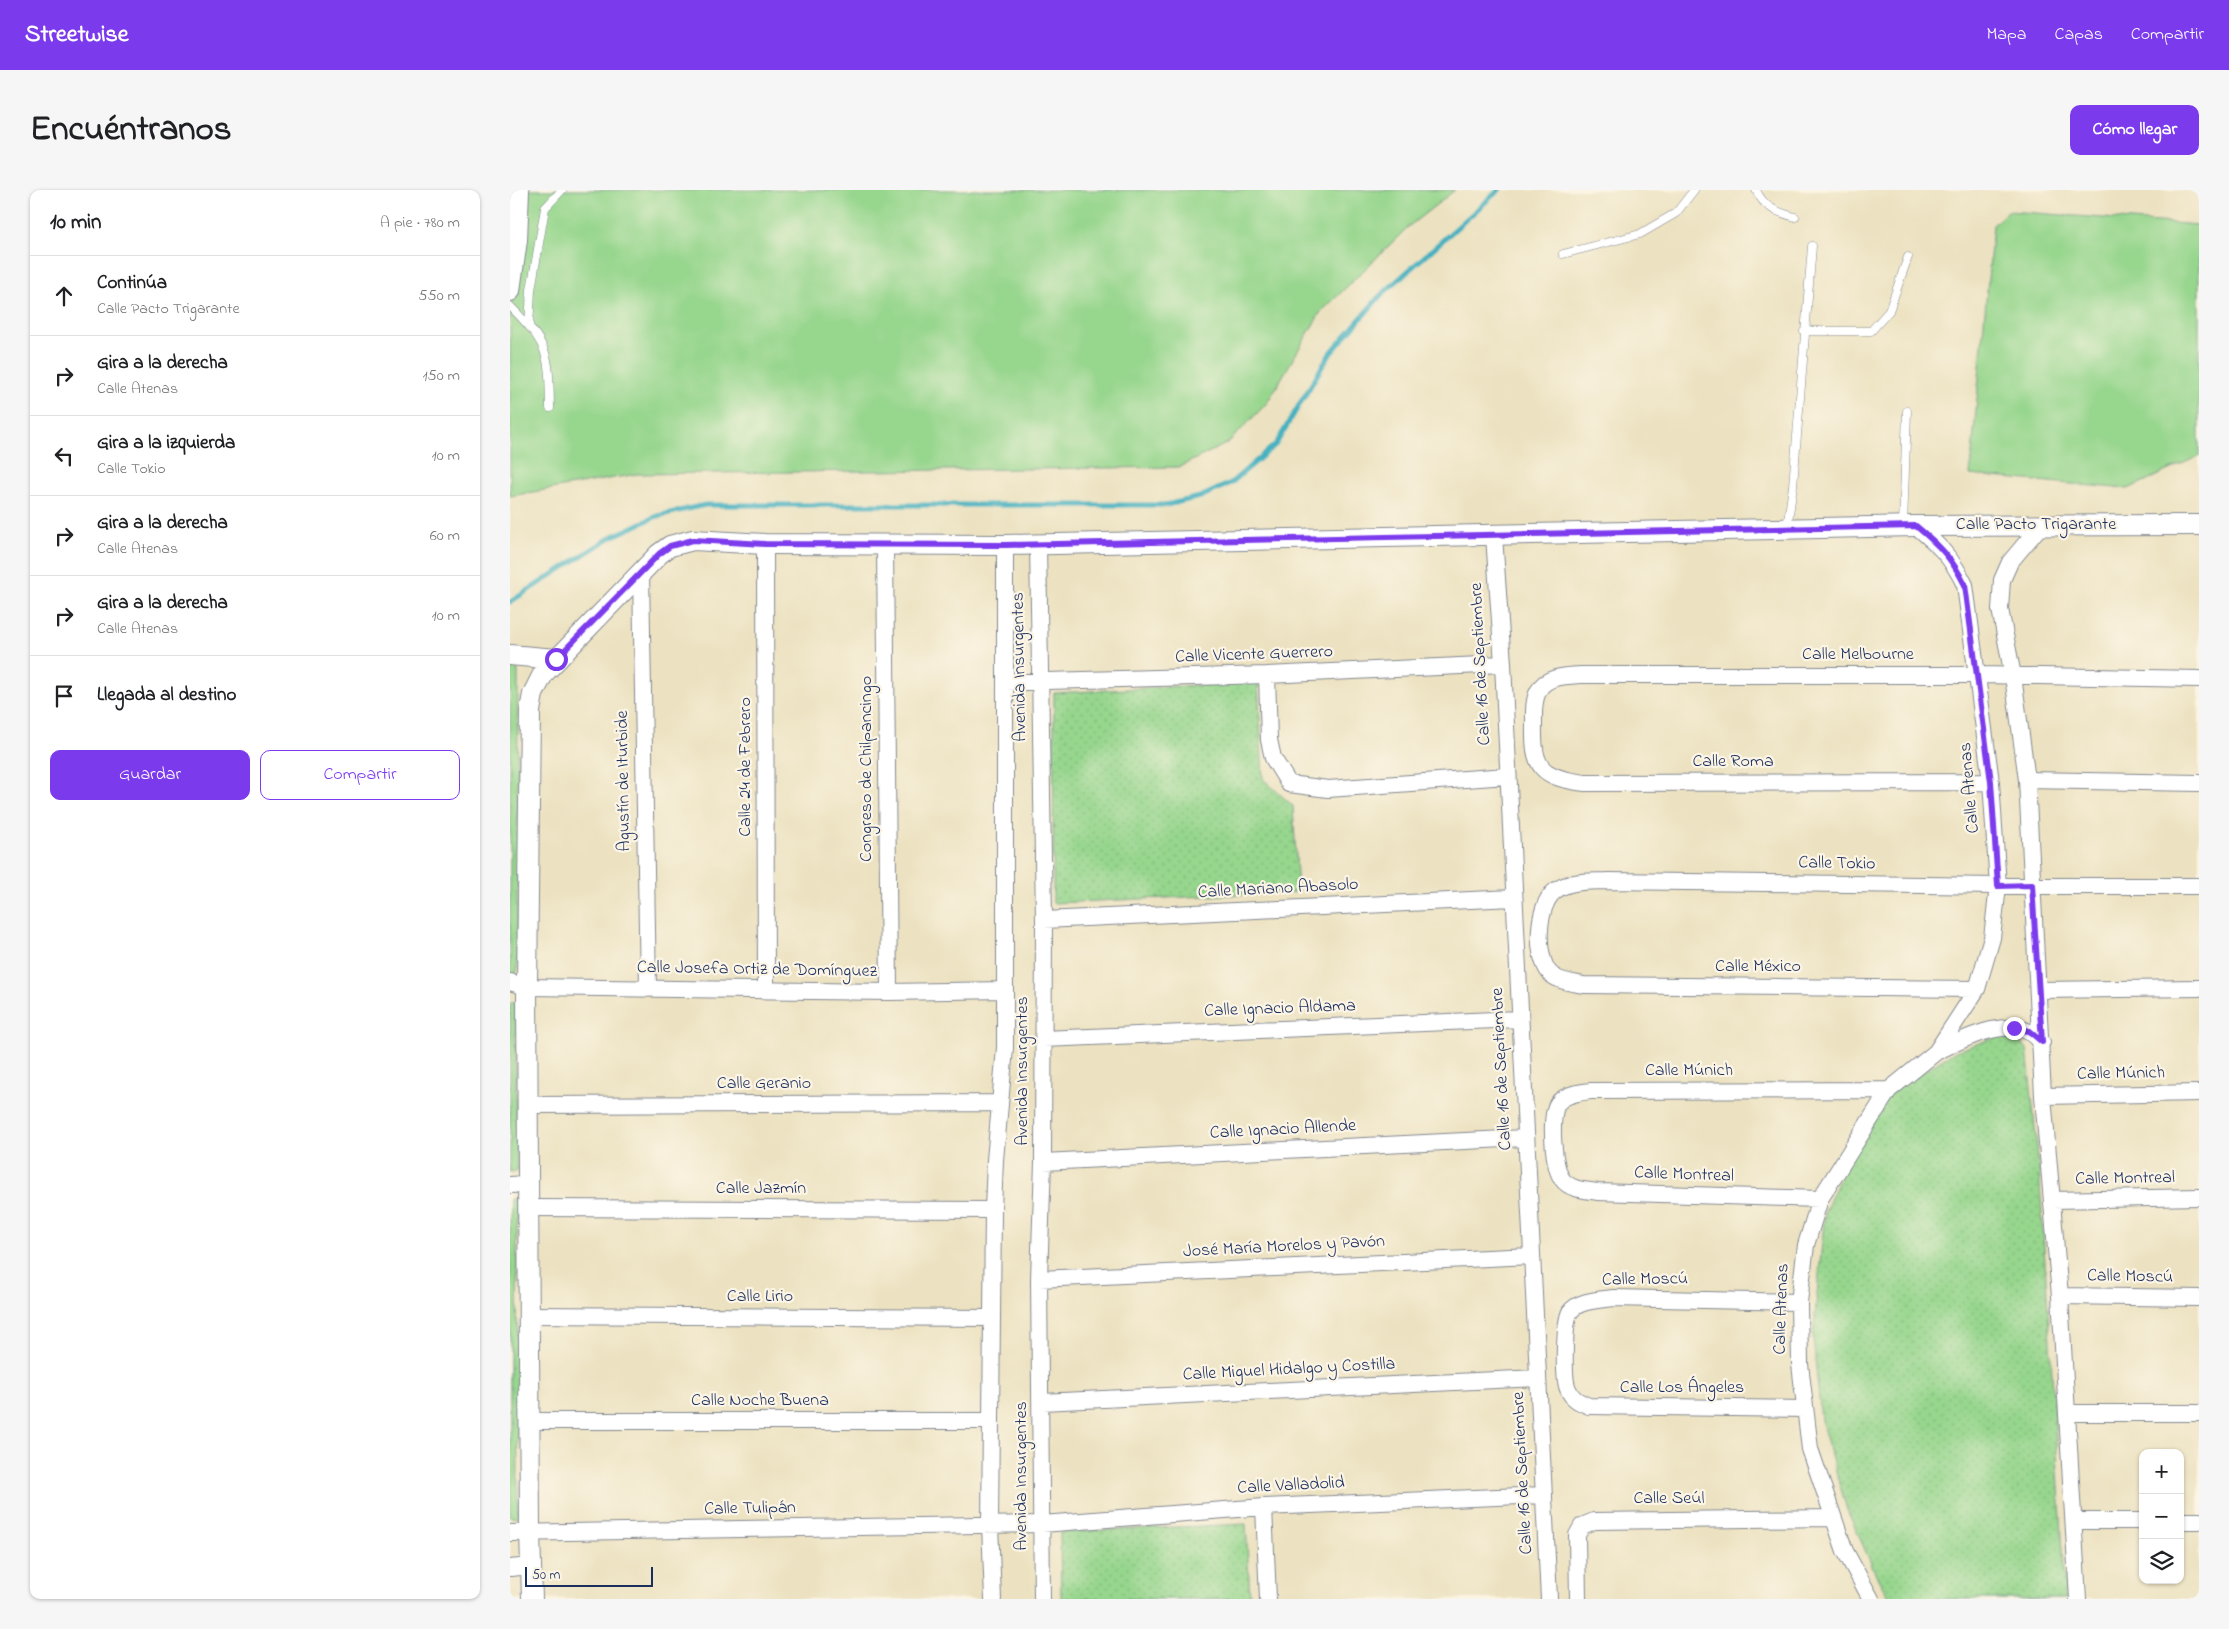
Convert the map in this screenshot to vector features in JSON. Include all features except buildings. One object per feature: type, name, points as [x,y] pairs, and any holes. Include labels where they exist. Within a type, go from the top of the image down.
[{"type":"street","points":[[510,291],[517,240],[519,190]]},
{"type":"street","points":[[2042,524],[2010,562],[2002,580],[2000,609],[2013,676],[2027,780],[2042,1042],[2043,1096],[2060,1296],[2075,1521],[2078,1599]]},
{"type":"street","name":"Calle Pacto Trigarante","points":[[532,1599],[531,1566],[520,1533],[529,1421],[529,1208],[519,1184],[529,1105],[518,984],[530,711],[537,683],[556,659],[670,546],[681,542],[1005,545],[1910,526],[2042,524],[2199,525]]},
{"type":"street","name":"Calle Atenas","points":[[1910,526],[1940,546],[1954,563],[1965,585],[1991,782],[1998,886],[1992,938],[1977,989],[1936,1052]]},
{"type":"street","name":"Calle 16 de Septiembre","points":[[1494,536],[1503,664],[1513,898],[1549,1599]]},
{"type":"street","name":"Calle 24 de Febrero","points":[[765,544],[766,990]]},
{"type":"street","name":"Avenida Insurgentes","points":[[1038,544],[1044,920],[1043,1162],[1039,1279],[1042,1402],[1042,1599]]},
{"type":"street","name":"Congreso de Chilpancingo","points":[[885,545],[888,992]]},
{"type":"street","name":"Avenida Insurgentes","points":[[993,1599],[990,1525],[990,1421],[993,1210],[1005,1048],[1005,545]]},
{"type":"street","name":"Agustín de Iturbide","points":[[641,573],[648,988]]},
{"type":"street","points":[[510,655],[556,659]]},
{"type":"street","name":"Calle Vicente Guerrero","points":[[1006,682],[1267,675],[1503,664]]},
{"type":"street","name":"Calle Melbourne","points":[[1534,707],[1539,689],[1549,681],[1563,676],[1580,674],[1978,675],[2199,679]]},
{"type":"street","points":[[1267,675],[1271,749],[1273,758],[1290,784],[1328,789],[1507,776]]},
{"type":"street","name":"Calle Roma","points":[[1534,707],[1534,747],[1536,760],[1552,776],[1566,780],[1584,782],[1991,782]]},
{"type":"street","points":[[2027,780],[2199,783]]},
{"type":"street","name":"Calle Tokio","points":[[1545,965],[1540,949],[1541,919],[1546,903],[1554,892],[1566,885],[1581,882],[2199,886]]},
{"type":"street","name":"Calle Mariano Abasolo","points":[[1044,920],[1513,898]]},
{"type":"street","name":"Calle México","points":[[1545,965],[1553,976],[1565,981],[1591,985],[1977,989]]},
{"type":"street","name":"Calle Josefa Ortiz de Domínguez","points":[[518,984],[888,992],[1005,990]]},
{"type":"street","points":[[2038,990],[2199,988]]},
{"type":"street","name":"Calle Ignacio Aldama","points":[[1043,1039],[1519,1019]]},
{"type":"street","name":"Calle Atenas","points":[[1871,1599],[1845,1551],[1832,1518],[1810,1449],[1804,1409],[1798,1336],[1799,1302],[1806,1245],[1820,1199],[1889,1090],[1936,1052],[1975,1035],[1998,1029],[2014,1028],[2029,1031],[2042,1042]]},
{"type":"street","name":"Calle Múnich","points":[[1556,1168],[1554,1114],[1558,1102],[1567,1096],[1578,1093],[1889,1090]]},
{"type":"street","name":"Calle Múnich","points":[[2043,1096],[2199,1093]]},
{"type":"street","name":"Calle Geranio","points":[[529,1105],[1000,1103]]},
{"type":"street","name":"Calle Ignacio Allende","points":[[1043,1162],[1525,1138]]},
{"type":"street","name":"Calle Montreal","points":[[1556,1168],[1562,1180],[1572,1187],[1598,1192],[1820,1199]]},
{"type":"street","name":"Calle Montreal","points":[[2052,1200],[2199,1197]]},
{"type":"street","name":"Calle Jazmín","points":[[529,1208],[993,1210]]},
{"type":"street","name":"José María Morelos y Pavón","points":[[1039,1279],[1532,1256]]},
{"type":"street","name":"Calle Moscú","points":[[2060,1296],[2199,1298]]},
{"type":"street","name":"Calle Moscú","points":[[1567,1388],[1566,1322],[1571,1311],[1583,1303],[1614,1298],[1799,1302]]},
{"type":"street","name":"Calle Lirio","points":[[528,1315],[992,1318]]},
{"type":"street","name":"Calle Miguel Hidalgo y Costilla","points":[[1042,1402],[1538,1378]]},
{"type":"street","name":"Calle Los Ángeles","points":[[1567,1388],[1578,1402],[1603,1408],[1804,1409]]},
{"type":"street","points":[[2068,1413],[2199,1413]]},
{"type":"street","name":"Calle Noche Buena","points":[[529,1421],[990,1421]]},
{"type":"street","name":"Calle Valladolid","points":[[990,1525],[1042,1524],[1264,1507],[1544,1495]]},
{"type":"street","points":[[1264,1507],[1268,1599]]},
{"type":"street","name":"Calle Seúl","points":[[1578,1599],[1577,1535],[1582,1526],[1594,1520],[1832,1518]]},
{"type":"street","points":[[2075,1521],[2139,1521]]},
{"type":"street","points":[[2184,1521],[2199,1521]]},
{"type":"street","name":"Calle Tulipán","points":[[520,1533],[990,1525]]},
{"type":"street","points":[[510,1568],[531,1566]]},
{"type":"lane","points":[[529,326],[531,290],[545,208],[562,190]]},
{"type":"lane","points":[[1563,254],[1640,234],[1676,212],[1694,190]]},
{"type":"lane","points":[[1756,190],[1761,201],[1779,212],[1795,217]]},
{"type":"lane","points":[[1786,529],[1793,486],[1812,246]]},
{"type":"lane","points":[[1804,331],[1871,331],[1889,311],[1908,257]]},
{"type":"lane","points":[[510,306],[529,326],[545,349],[549,361],[550,408]]},
{"type":"lane","points":[[1908,411],[1910,526]]},
{"type":"green space","points":[[510,190],[1455,190],[1408,227],[1320,313],[1267,403],[1228,443],[1179,467],[637,474],[510,496]]},
{"type":"green space","points":[[2008,211],[2199,225],[2199,456],[2128,489],[1970,475],[1993,225]]},
{"type":"green space","points":[[510,668],[518,669],[517,976],[510,976]]},
{"type":"green space","points":[[1258,682],[1263,779],[1293,806],[1298,892],[1053,903],[1054,693]]},
{"type":"green space","points":[[510,1003],[515,1003],[517,1171],[510,1172]]},
{"type":"green space","points":[[2000,1036],[2017,1037],[2027,1049],[2039,1167],[2066,1599],[1890,1599],[1879,1581],[1847,1510],[1821,1420],[1813,1337],[1825,1211],[1855,1145],[1893,1090],[1956,1051]]},
{"type":"green space","points":[[510,1199],[517,1200],[518,1517],[510,1517]]},
{"type":"green space","points":[[1246,1524],[1250,1599],[1061,1599],[1060,1532]]},
{"type":"waterway","points":[[510,602],[611,537],[657,516],[705,505],[1166,505],[1200,497],[1231,483],[1276,444],[1329,355],[1380,296],[1499,190]]},
{"type":"route","points":[[556,659],[659,554],[670,546],[693,540],[765,544],[1005,545],[1916,526],[1940,546],[1954,563],[1965,585],[1991,782],[1998,886],[2032,885],[2042,1042],[2029,1031],[2014,1028]]}]
